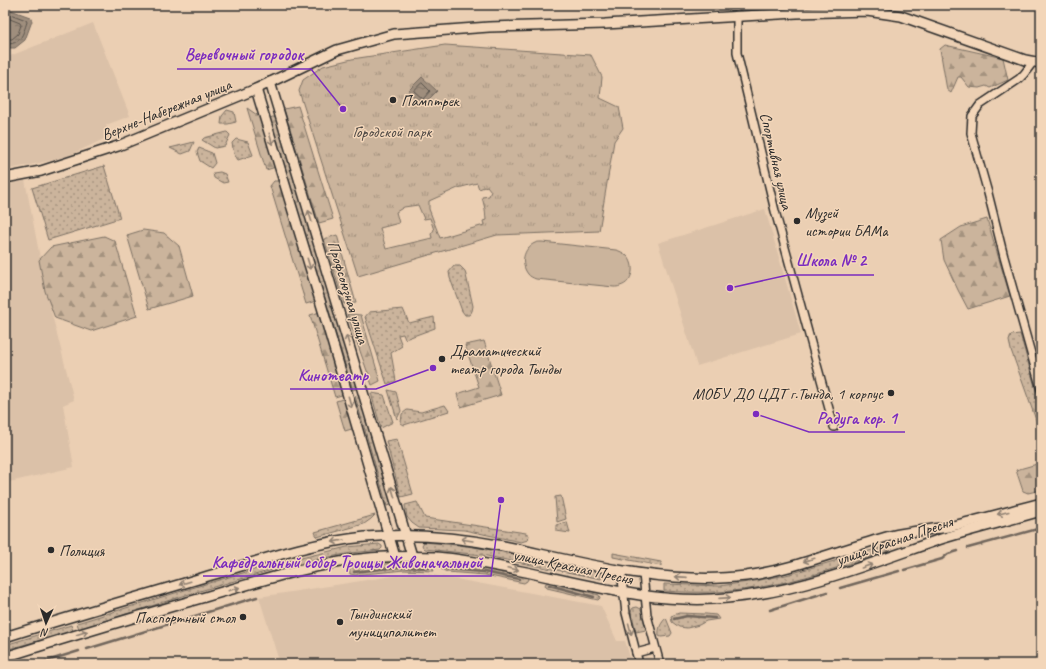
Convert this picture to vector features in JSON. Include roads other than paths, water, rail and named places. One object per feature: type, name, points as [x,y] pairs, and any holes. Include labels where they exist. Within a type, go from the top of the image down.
[{"type":"street","name":"Верхне-Набережная улица","points":[[5,178],[41,171],[118,146],[256,89],[309,62],[337,50],[394,34],[489,27],[605,24],[737,16],[859,11],[901,16],[941,31],[1037,62]]},
{"type":"street","name":"Спортивная улица","points":[[737,16],[737,53],[774,211],[834,427]]},
{"type":"street","points":[[1037,62],[1019,79],[980,105],[972,116],[971,133],[1041,389]]},
{"type":"street","name":"Профсоюзная улица","points":[[270,82],[412,556]]},
{"type":"street","name":"Профсоюзная улица","points":[[256,89],[395,556]]},
{"type":"street","points":[[263,114],[278,110]]},
{"type":"street","name":"улица Красная Пресня","points":[[5,637],[296,550],[362,537],[406,535],[433,536],[484,543],[621,571],[692,578],[720,578],[746,576],[783,568],[890,536],[938,529],[1041,503]]},
{"type":"street","name":"улица Красная Пресня","points":[[5,657],[117,622],[277,576],[341,562],[395,556],[439,557],[500,566],[623,593],[663,598],[704,600],[725,599],[764,594],[830,577],[960,533],[1041,511]]},
{"type":"street","points":[[386,523],[401,519]]},
{"type":"street","points":[[621,571],[626,613],[639,664]]},
{"type":"street","points":[[643,574],[647,615],[660,664]]},
{"type":"street","points":[[636,653],[655,648]]},
{"type":"water","points":[[5,8],[30,17],[32,21],[25,40],[15,48],[5,48]]},
{"type":"water","points":[[422,77],[437,91],[423,105],[408,91]]},
{"type":"waterway","points":[[968,548],[1041,528]]},
{"type":"waterway","points":[[904,570],[942,559],[948,554],[958,551]]},
{"type":"waterway","points":[[354,572],[399,567],[429,568]]},
{"type":"waterway","points":[[446,569],[484,572],[519,579]]},
{"type":"waterway","points":[[840,588],[899,571]]},
{"type":"waterway","points":[[549,585],[594,597]]},
{"type":"waterway","points":[[770,610],[827,592]]},
{"type":"waterway","points":[[87,649],[257,597]]},
{"type":"waterway","points":[[674,619],[687,616],[715,618]]},
{"type":"waterway","points":[[37,664],[79,651]]},
{"type":"place","name":"Памптрек","points":[[393,100]]},
{"type":"place","name":"Веревочный городок","points":[[343,109]]},
{"type":"place","name":"Музей истории БАМа","points":[[797,221]]},
{"type":"place","name":"Школа № 2","points":[[730,288]]},
{"type":"place","name":"Драматический театр города Тынды","points":[[442,359]]},
{"type":"place","name":"Кинотеатр","points":[[433,368]]},
{"type":"place","name":"МОБУ ДО ЦДТ г.Тында, 1 корпус","points":[[891,393]]},
{"type":"place","name":"Радуга кор. 1","points":[[756,414]]},
{"type":"place","name":"Кафедральный собор Троицы Живоначальной","points":[[501,500]]},
{"type":"place","name":"Полиция","points":[[51,550]]},
{"type":"place","name":"Паспортный стол","points":[[243,617]]},
{"type":"place","name":"Тындинский муниципалитет","points":[[340,622]]},
{"type":"park label","name":"Городской парк","points":[[392,131]]}]
